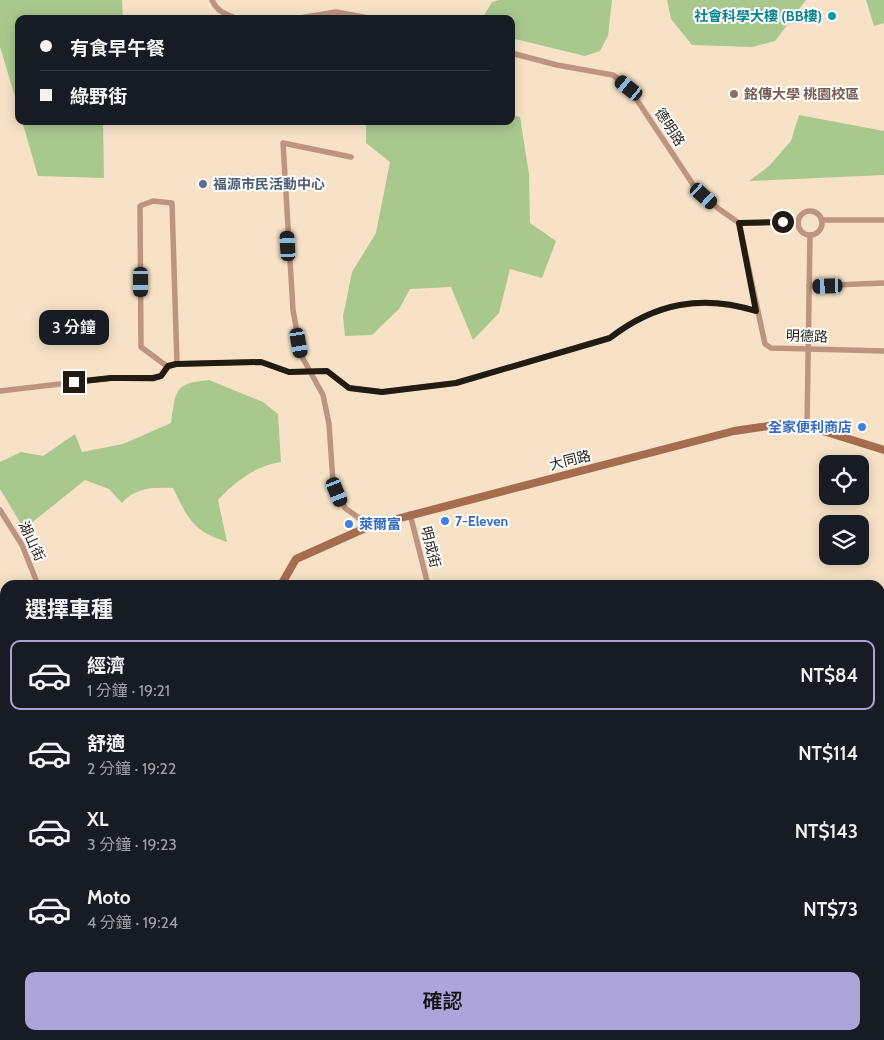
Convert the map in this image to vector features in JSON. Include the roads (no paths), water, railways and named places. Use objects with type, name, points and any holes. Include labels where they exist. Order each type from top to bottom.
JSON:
[{"type":"street","points":[[212,0],[215,8],[230,15]]},
{"type":"street","points":[[318,15],[336,12],[352,15]]},
{"type":"street","name":"德明路","points":[[515,54],[557,65],[613,75],[629,88],[696,189],[739,223]]},
{"type":"street","points":[[351,157],[283,143],[293,310],[301,355],[308,372],[323,395],[329,424],[333,482],[345,508],[370,526]]},
{"type":"street","points":[[168,366],[141,347],[140,206],[153,202],[172,203],[176,364]]},
{"type":"street","points":[[810,210],[818,213],[822,220],[820,230],[810,235],[802,232],[798,221],[802,213],[810,210]]},
{"type":"street","points":[[822,220],[884,220]]},
{"type":"street","points":[[739,223],[798,221]]},
{"type":"street","name":"明德路","points":[[739,223],[756,311],[765,344],[771,348],[884,351]]},
{"type":"street","points":[[807,426],[810,235]]},
{"type":"street","points":[[809,286],[884,283]]},
{"type":"street","points":[[0,391],[111,378],[153,378],[161,376],[168,366],[176,364],[261,362],[289,372],[327,371],[349,388],[366,392],[441,386],[610,338],[630,323],[649,314],[687,303],[716,303],[756,311]]},
{"type":"street","name":"大同路","points":[[284,580],[296,559],[321,545],[370,526],[410,514],[734,431],[790,423],[807,426],[884,450]]},
{"type":"street","name":"湖山街","points":[[0,510],[22,545],[36,580]]},
{"type":"street","name":"明成街","points":[[410,514],[427,580]]},
{"type":"place","name":"社會科學大樓 (BB樓)","points":[[832,16]]},
{"type":"place","name":"銘傳大學 桃園校區","points":[[734,94]]},
{"type":"place","name":"福源市民活動中心","points":[[203,184]]},
{"type":"place","name":"全家便利商店","points":[[862,427]]},
{"type":"place","name":"7-Eleven","points":[[445,521]]},
{"type":"place","name":"萊爾富","points":[[349,524]]}]
